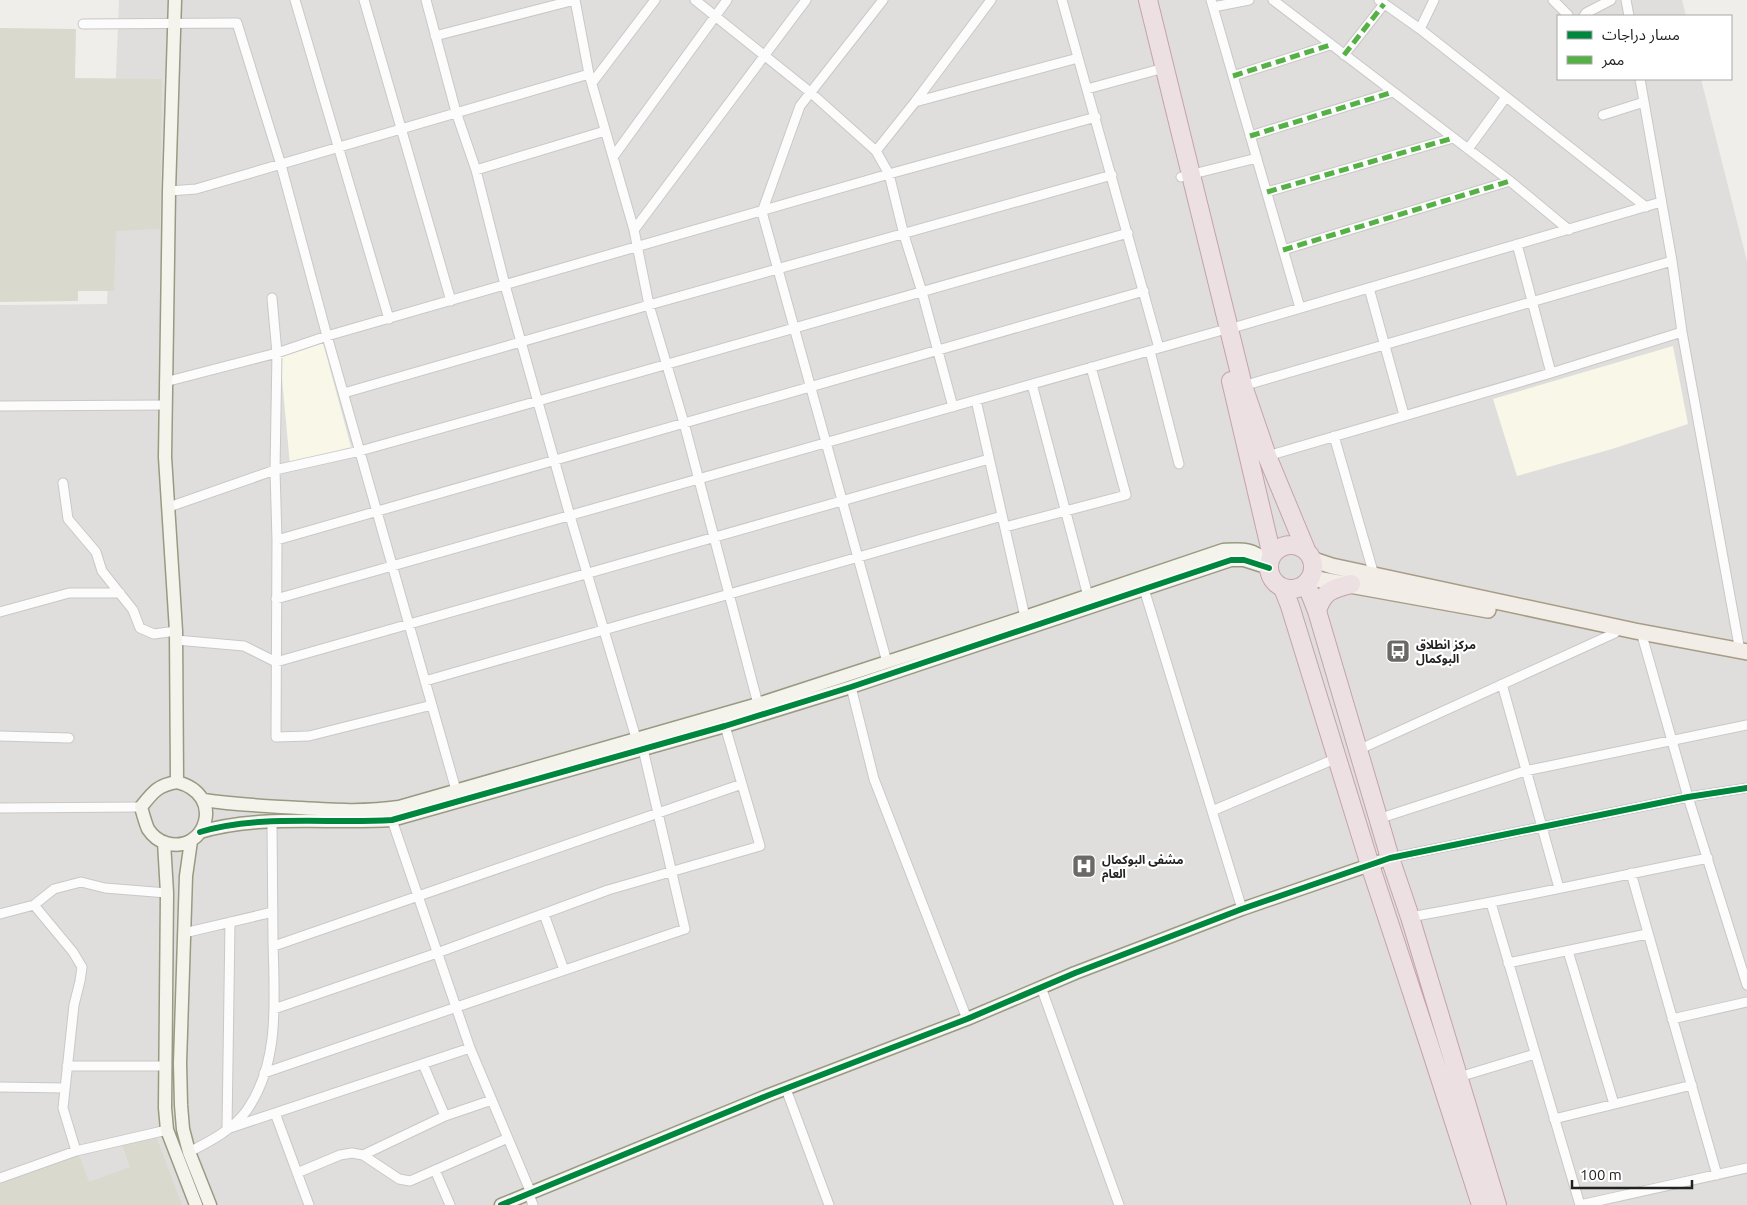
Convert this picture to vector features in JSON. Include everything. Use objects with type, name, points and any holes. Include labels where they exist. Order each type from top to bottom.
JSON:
[{"type":"highway","points":[[1136,0],[1159,69],[1224,330],[1273,580],[1283,588],[1290,606],[1370,865],[1480,1205]]},
{"type":"highway","points":[[1148,0],[1159,69]]},
{"type":"highway","points":[[1224,330],[1267,456],[1313,564],[1309,580],[1317,610],[1378,819],[1410,917],[1497,1205]]},
{"type":"highway","points":[[1270,562],[1278,549],[1287,545],[1297,546],[1308,555]]},
{"type":"highway","points":[[1283,588],[1295,589],[1309,580]]},
{"type":"highway","points":[[1317,610],[1320,599],[1327,592],[1351,584]]},
{"type":"main road","points":[[1308,555],[1332,566],[1382,581],[1615,633],[1738,650]]},
{"type":"main road","points":[[1309,580],[1351,584],[1382,581],[1638,636]]},
{"type":"street","points":[[175,0],[176,24],[169,191],[165,457],[176,636],[178,782]]},
{"type":"street","points":[[295,0],[389,319]]},
{"type":"street","points":[[364,0],[451,301]]},
{"type":"street","points":[[426,0],[456,112],[476,170],[505,285],[586,573],[636,738]]},
{"type":"street","points":[[435,36],[575,0],[589,74],[634,230],[649,305],[684,423],[758,704]]},
{"type":"street","points":[[592,83],[655,0]]},
{"type":"street","points":[[695,0],[810,92],[876,151],[889,174],[953,407]]},
{"type":"street","points":[[613,157],[728,0]]},
{"type":"street","points":[[634,230],[806,0]]},
{"type":"street","points":[[883,0],[800,106],[762,212],[887,662]]},
{"type":"street","points":[[876,151],[991,0]]},
{"type":"street","points":[[1062,0],[1144,291],[1180,464]]},
{"type":"street","points":[[1249,0],[1212,4],[1300,308]]},
{"type":"street","points":[[1273,0],[1510,181],[1569,230]]},
{"type":"street","points":[[1420,30],[1434,0]]},
{"type":"street","points":[[1553,0],[1568,15]]},
{"type":"street","points":[[1585,15],[1611,0]]},
{"type":"street","points":[[1626,0],[1629,15]]},
{"type":"street","points":[[1344,55],[1381,2],[1420,30],[1646,207]]},
{"type":"street","points":[[84,24],[237,23],[281,165],[326,336],[344,393],[456,790]]},
{"type":"street","points":[[1233,76],[1330,45]]},
{"type":"street","points":[[915,102],[1078,58]]},
{"type":"street","points":[[1087,89],[1159,69]]},
{"type":"street","points":[[169,191],[196,189],[589,74]]},
{"type":"street","points":[[1640,80],[1738,650]]},
{"type":"street","points":[[1250,136],[1393,92]]},
{"type":"street","points":[[1468,149],[1506,97]]},
{"type":"street","points":[[1603,114],[1644,102]]},
{"type":"street","points":[[165,382],[277,352],[326,336],[889,174],[1096,117]]},
{"type":"street","points":[[476,170],[605,131]]},
{"type":"street","points":[[1267,192],[1453,138]]},
{"type":"street","points":[[1186,176],[1256,158]]},
{"type":"street","points":[[344,393],[1112,175]]},
{"type":"street","points":[[1283,250],[1510,181]]},
{"type":"street","points":[[276,599],[1224,330],[1661,202]]},
{"type":"street","points":[[169,507],[275,470],[360,450],[538,402],[1128,232]]},
{"type":"street","points":[[1516,244],[1551,373]]},
{"type":"street","points":[[1243,386],[1672,261]]},
{"type":"street","points":[[1369,288],[1404,415]]},
{"type":"street","points":[[277,540],[1144,291]]},
{"type":"street","points":[[272,298],[277,352],[275,470],[277,540],[276,737],[309,736],[432,705]]},
{"type":"street","points":[[1249,459],[1267,456],[1551,373],[1682,332]]},
{"type":"street","points":[[1005,526],[1126,494],[1092,367]]},
{"type":"street","points":[[1032,384],[1088,596]]},
{"type":"street","points":[[976,400],[1026,618]]},
{"type":"street","points":[[0,406],[166,405]]},
{"type":"street","points":[[1334,436],[1382,581]]},
{"type":"street","points":[[63,483],[68,519],[96,552],[102,572],[133,610],[140,628],[154,634],[244,646],[276,662],[989,459]]},
{"type":"street","points":[[425,681],[1002,516]]},
{"type":"street","points":[[204,800],[232,804],[342,810],[377,810],[398,807],[758,704],[1026,618],[1223,550],[1241,549],[1256,552],[1270,562]]},
{"type":"street","points":[[141,807],[149,830],[155,837],[173,844],[182,844],[196,836],[222,826],[250,822],[392,820],[725,726],[851,687],[1231,560],[1270,562]]},
{"type":"street","points":[[1144,589],[1242,909]]},
{"type":"street","points":[[0,612],[69,593],[120,593]]},
{"type":"street","points":[[1358,750],[1615,633]]},
{"type":"street","points":[[1638,636],[1747,985]]},
{"type":"street","points":[[1502,684],[1559,888]]},
{"type":"street","points":[[851,687],[874,779],[967,1019]]},
{"type":"street","points":[[1378,819],[1525,771],[1747,725]]},
{"type":"street","points":[[274,1009],[437,954],[608,890],[760,846],[725,726]]},
{"type":"street","points":[[0,736],[69,738]]},
{"type":"street","points":[[264,1073],[685,929],[643,749]]},
{"type":"street","points":[[1212,811],[1337,758]]},
{"type":"street","points":[[141,807],[155,790],[166,784],[178,782],[188,785],[197,791],[204,800],[207,811],[205,822],[196,836],[186,876],[180,1105],[182,1130],[210,1205]]},
{"type":"street","points":[[274,946],[742,784]]},
{"type":"street","points":[[501,1205],[531,1197],[655,1141],[967,1019],[1041,987],[1242,909],[1390,858],[1688,797],[1747,788]]},
{"type":"street","points":[[0,808],[141,807]]},
{"type":"street","points":[[392,820],[470,1048],[531,1197]]},
{"type":"street","points":[[189,1152],[216,1139],[227,1129],[246,1111],[262,1084],[271,1048],[274,1009],[272,822]]},
{"type":"street","points":[[164,842],[167,893],[165,1108],[167,1130],[196,1205]]},
{"type":"street","points":[[1410,917],[1491,903],[1708,858]]},
{"type":"street","points":[[1631,873],[1716,1175]]},
{"type":"street","points":[[0,914],[34,905],[54,889],[81,882],[105,888],[167,893]]},
{"type":"street","points":[[1491,903],[1580,1205],[1622,1200],[1747,1168]]},
{"type":"street","points":[[34,905],[74,952],[82,967],[74,1005],[63,1108],[76,1151]]},
{"type":"street","points":[[184,933],[273,912]]},
{"type":"street","points":[[544,914],[564,970]]},
{"type":"street","points":[[227,1129],[230,922]]},
{"type":"street","points":[[1508,962],[1647,934]]},
{"type":"street","points":[[1568,951],[1614,1104]]},
{"type":"street","points":[[1041,987],[1119,1205]]},
{"type":"street","points":[[1672,1019],[1747,1002]]},
{"type":"street","points":[[227,1129],[470,1048]]},
{"type":"street","points":[[1459,1076],[1535,1054]]},
{"type":"street","points":[[423,1064],[444,1116]]},
{"type":"street","points":[[67,1066],[166,1066]]},
{"type":"street","points":[[1554,1118],[1692,1085]]},
{"type":"street","points":[[0,1088],[65,1088]]},
{"type":"street","points":[[786,1089],[829,1205]]},
{"type":"street","points":[[363,1155],[444,1116],[492,1100]]},
{"type":"street","points":[[275,1113],[309,1205]]},
{"type":"street","points":[[0,1178],[76,1151],[167,1130]]},
{"type":"street","points":[[297,1173],[340,1155],[352,1154],[363,1155],[399,1179],[410,1181],[508,1138]]},
{"type":"street","points":[[435,1170],[450,1205]]},
{"type":"shaded area","points":[[119,0],[1682,0],[1686,15],[1557,15],[1557,80],[1701,80],[1747,261],[1747,1205],[0,1205],[0,305],[107,304]]},
{"type":"shaded area","points":[[0,28],[76,29],[75,78],[162,79],[160,229],[116,231],[114,291],[78,291],[78,301],[0,302]]},
{"type":"shaded area","points":[[323,343],[351,447],[290,465],[280,357]]},
{"type":"shaded area","points":[[1673,346],[1688,424],[1612,449],[1517,476],[1493,399]]},
{"type":"shaded area","points":[[154,1131],[182,1205],[0,1205],[0,1184],[79,1155],[89,1182],[130,1167],[121,1142]]},
{"type":"marked path","points":[[1344,55],[1384,4]]},
{"type":"marked path","points":[[1233,76],[1330,45]]},
{"type":"marked path","points":[[1250,136],[1393,92]]},
{"type":"marked path","points":[[1267,192],[1453,138]]},
{"type":"marked path","points":[[1283,250],[1510,181]]},
{"type":"cycle path","points":[[200,832],[223,826],[271,821],[392,820],[725,726],[851,687],[1231,560],[1244,560],[1269,568]]},
{"type":"cycle path","points":[[501,1205],[769,1095],[967,1019],[1075,973],[1242,909],[1390,858],[1688,797],[1747,788]]},
{"type":"place","name":"مركز انطلاق البوكمال","points":[[1398,651]]},
{"type":"place","name":"مشفى البوكمال العام","points":[[1084,866]]}]
